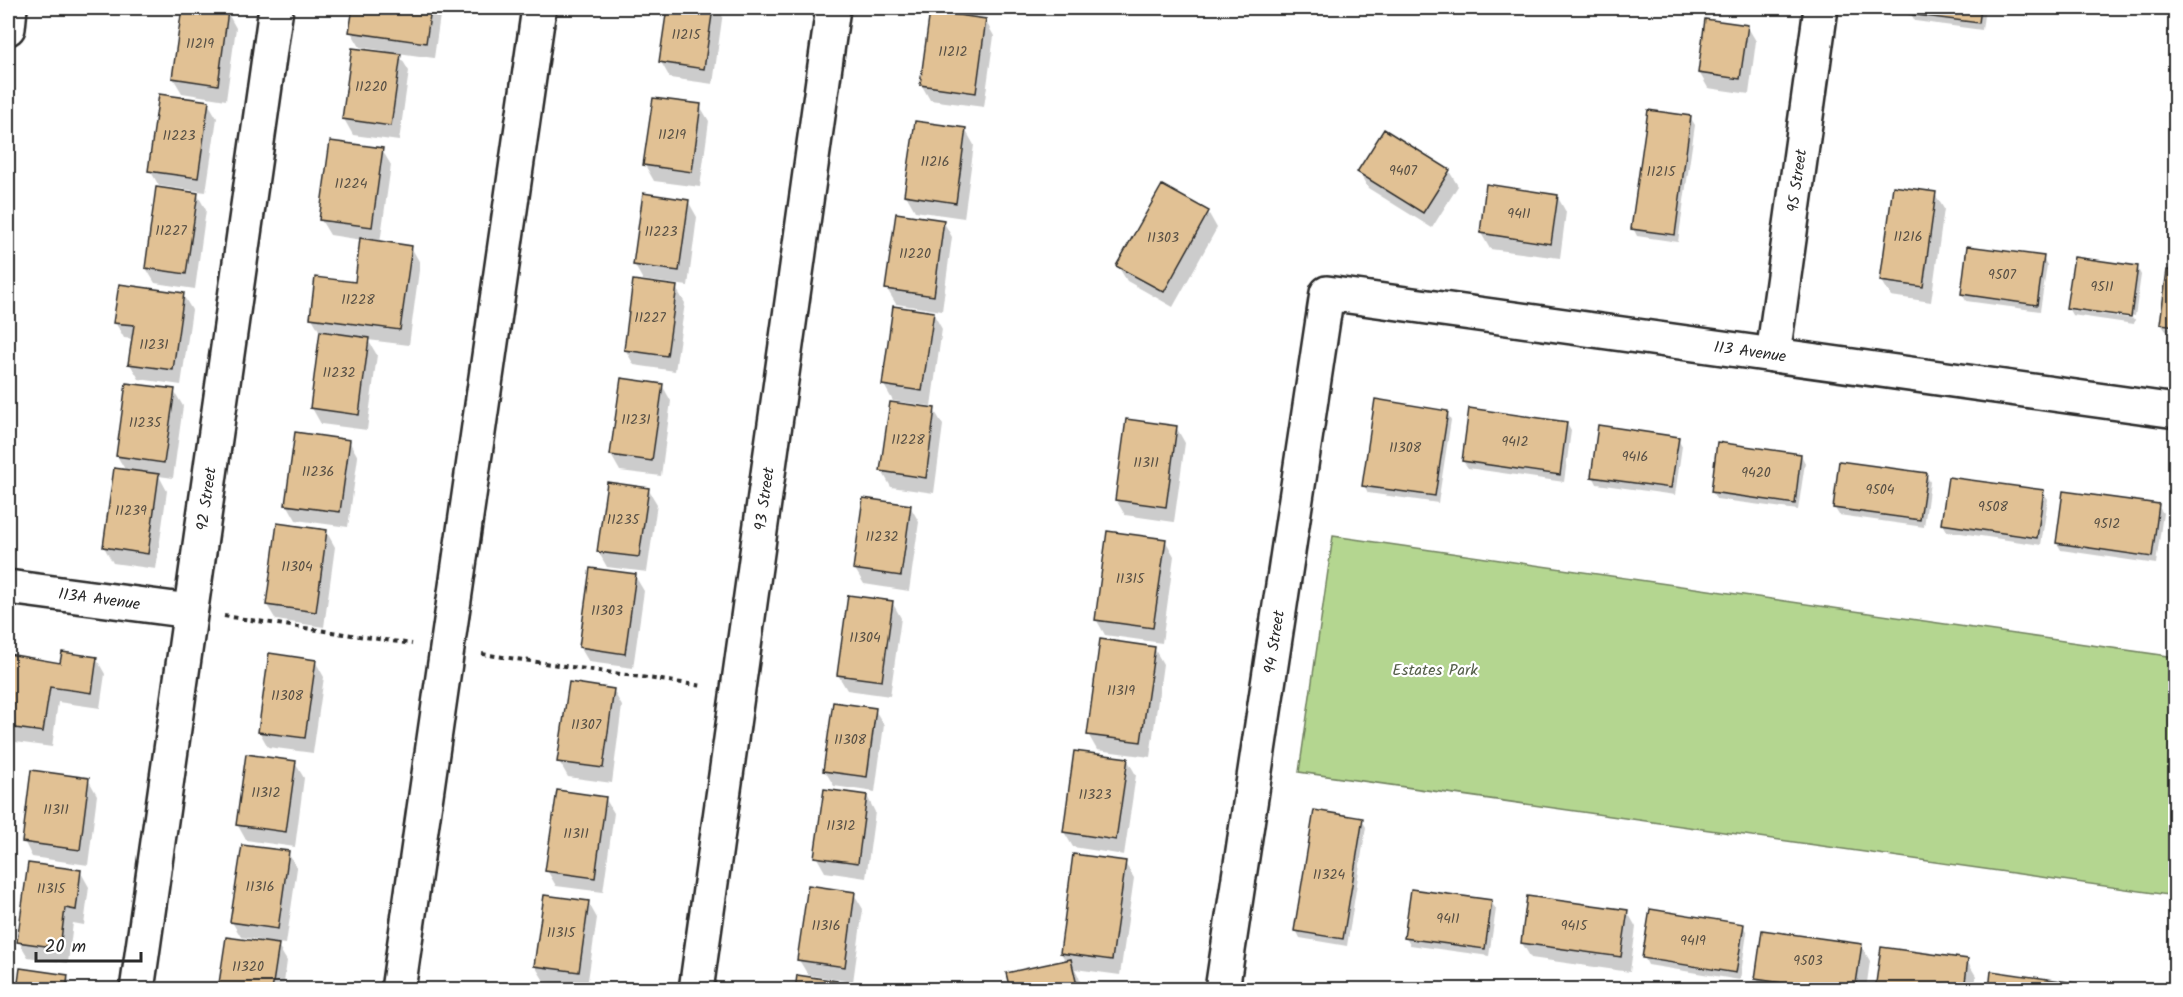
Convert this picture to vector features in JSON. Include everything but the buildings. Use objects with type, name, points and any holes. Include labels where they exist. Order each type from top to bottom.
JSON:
[{"type":"street","points":[[8,28],[10,8]]},
{"type":"street","name":"92 Street","points":[[137,990],[276,8]]},
{"type":"street","points":[[398,990],[539,8]]},
{"type":"street","name":"93 Street","points":[[696,990],[832,8]]},
{"type":"street","name":"95 Street","points":[[1773,355],[1821,8]]},
{"type":"street","name":"113 Avenue","points":[[1327,293],[2175,411]]},
{"type":"street","name":"94 Street","points":[[1222,990],[1327,293]]},
{"type":"street","name":"113A Avenue","points":[[8,587],[190,612]]},
{"type":"green space","name":"Estates Park","points":[[1333,536],[2175,657],[2175,896],[1299,772]]}]
